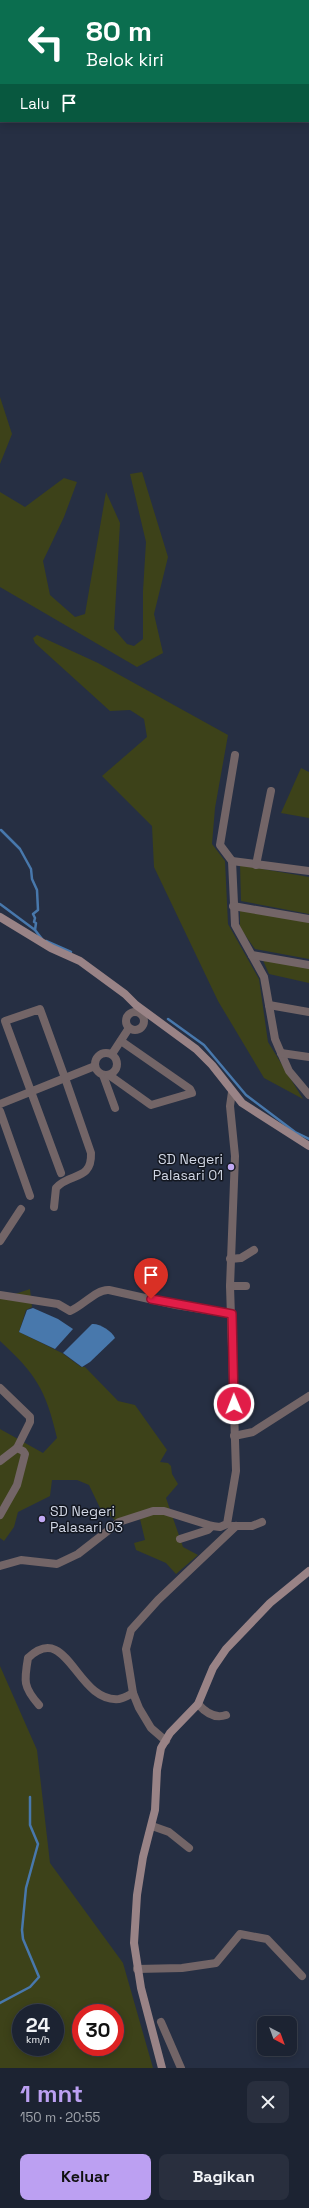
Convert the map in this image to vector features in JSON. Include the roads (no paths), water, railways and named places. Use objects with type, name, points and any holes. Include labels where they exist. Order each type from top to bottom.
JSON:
[{"type":"main road","points":[[0,917],[51,948],[80,961],[142,1012],[196,1049],[212,1065],[232,1092],[252,1111],[309,1146]]},
{"type":"main road","points":[[162,2068],[138,1969],[134,1943],[137,1895],[143,1857],[152,1826],[157,1793],[157,1770],[161,1748],[198,1704],[213,1668],[226,1649],[270,1603],[309,1571]]},
{"type":"street","points":[[235,755],[220,845],[232,861],[232,906],[235,925],[240,938],[252,955],[264,977],[275,1040],[289,1071],[309,1095]]},
{"type":"street","points":[[256,865],[271,791]]},
{"type":"street","points":[[232,861],[309,871]]},
{"type":"street","points":[[232,906],[309,920]]},
{"type":"street","points":[[252,955],[309,965]]},
{"type":"street","points":[[269,1005],[309,1012]]},
{"type":"street","points":[[54,1207],[56,1188],[64,1181],[83,1174],[89,1168],[92,1159],[40,1009],[5,1021],[61,1173]]},
{"type":"street","points":[[133,1012],[142,1012],[144,1019],[141,1028],[135,1030],[129,1028],[126,1023],[128,1015],[133,1012]]},
{"type":"street","points":[[112,1054],[129,1028]]},
{"type":"street","points":[[112,1054],[100,1054],[95,1059],[94,1066],[98,1073],[106,1075],[151,1105],[192,1093],[190,1089],[121,1041]]},
{"type":"street","points":[[281,1053],[309,1057]]},
{"type":"street","points":[[106,1075],[117,1066],[116,1059],[112,1054]]},
{"type":"street","points":[[0,1104],[94,1066]]},
{"type":"street","points":[[106,1075],[115,1108]]},
{"type":"street","points":[[227,1524],[236,1471],[230,1286],[234,1156],[230,1106],[232,1092]]},
{"type":"street","points":[[0,1111],[30,1196]]},
{"type":"street","points":[[0,1241],[21,1209]]},
{"type":"street","points":[[230,1259],[240,1258],[254,1250]]},
{"type":"street","points":[[230,1286],[246,1286]]},
{"type":"street","points":[[0,1295],[58,1304],[70,1311],[80,1307],[102,1290],[109,1290],[176,1305],[232,1314]]},
{"type":"street","points":[[0,1388],[30,1417],[30,1422],[17,1448],[0,1461]]},
{"type":"street","points":[[234,1436],[253,1432],[309,1396]]},
{"type":"street","points":[[0,1515],[17,1485],[25,1459],[23,1451],[17,1448]]},
{"type":"street","points":[[0,1566],[21,1560],[57,1564],[78,1554],[119,1522],[153,1511],[164,1511],[212,1526],[220,1527],[227,1524],[236,1526],[252,1526],[262,1522]]},
{"type":"street","points":[[180,1539],[208,1530],[212,1526]]},
{"type":"street","points":[[166,1741],[151,1728],[139,1708],[134,1693],[126,1649],[131,1630],[158,1600],[209,1554],[236,1526]]},
{"type":"street","points":[[39,1705],[27,1692],[24,1678],[28,1658],[41,1648],[54,1647],[60,1651],[83,1681],[104,1695],[119,1699],[134,1693]]},
{"type":"street","points":[[198,1704],[214,1716],[220,1717],[226,1715]]},
{"type":"street","points":[[152,1826],[169,1832],[189,1848]]},
{"type":"street","points":[[138,1969],[182,1968],[216,1963],[240,1934],[267,1940],[302,1976]]},
{"type":"street","points":[[161,2022],[181,2068]]},
{"type":"water","points":[[33,1308],[58,1319],[73,1329],[55,1349],[19,1332],[27,1310]]},
{"type":"water","points":[[92,1324],[105,1328],[115,1338],[90,1362],[82,1367],[63,1353]]},
{"type":"waterway","points":[[1,830],[20,849],[31,869],[32,879],[37,890],[38,910],[33,914],[35,918],[34,922],[36,923],[35,930]]},
{"type":"waterway","points":[[0,904],[35,930],[42,939]]},
{"type":"waterway","points":[[46,941],[71,952]]},
{"type":"waterway","points":[[168,1019],[204,1045],[246,1095],[295,1132],[309,1139]]},
{"type":"waterway","points":[[0,2003],[30,1987],[39,1977],[23,1939],[22,1930],[26,1888],[38,1844],[30,1825],[30,1797]]},
{"type":"place","name":"SD Negeri Palasari 01","points":[[231,1167]]},
{"type":"place","name":"SD Negeri Palasari 03","points":[[42,1519]]}]
